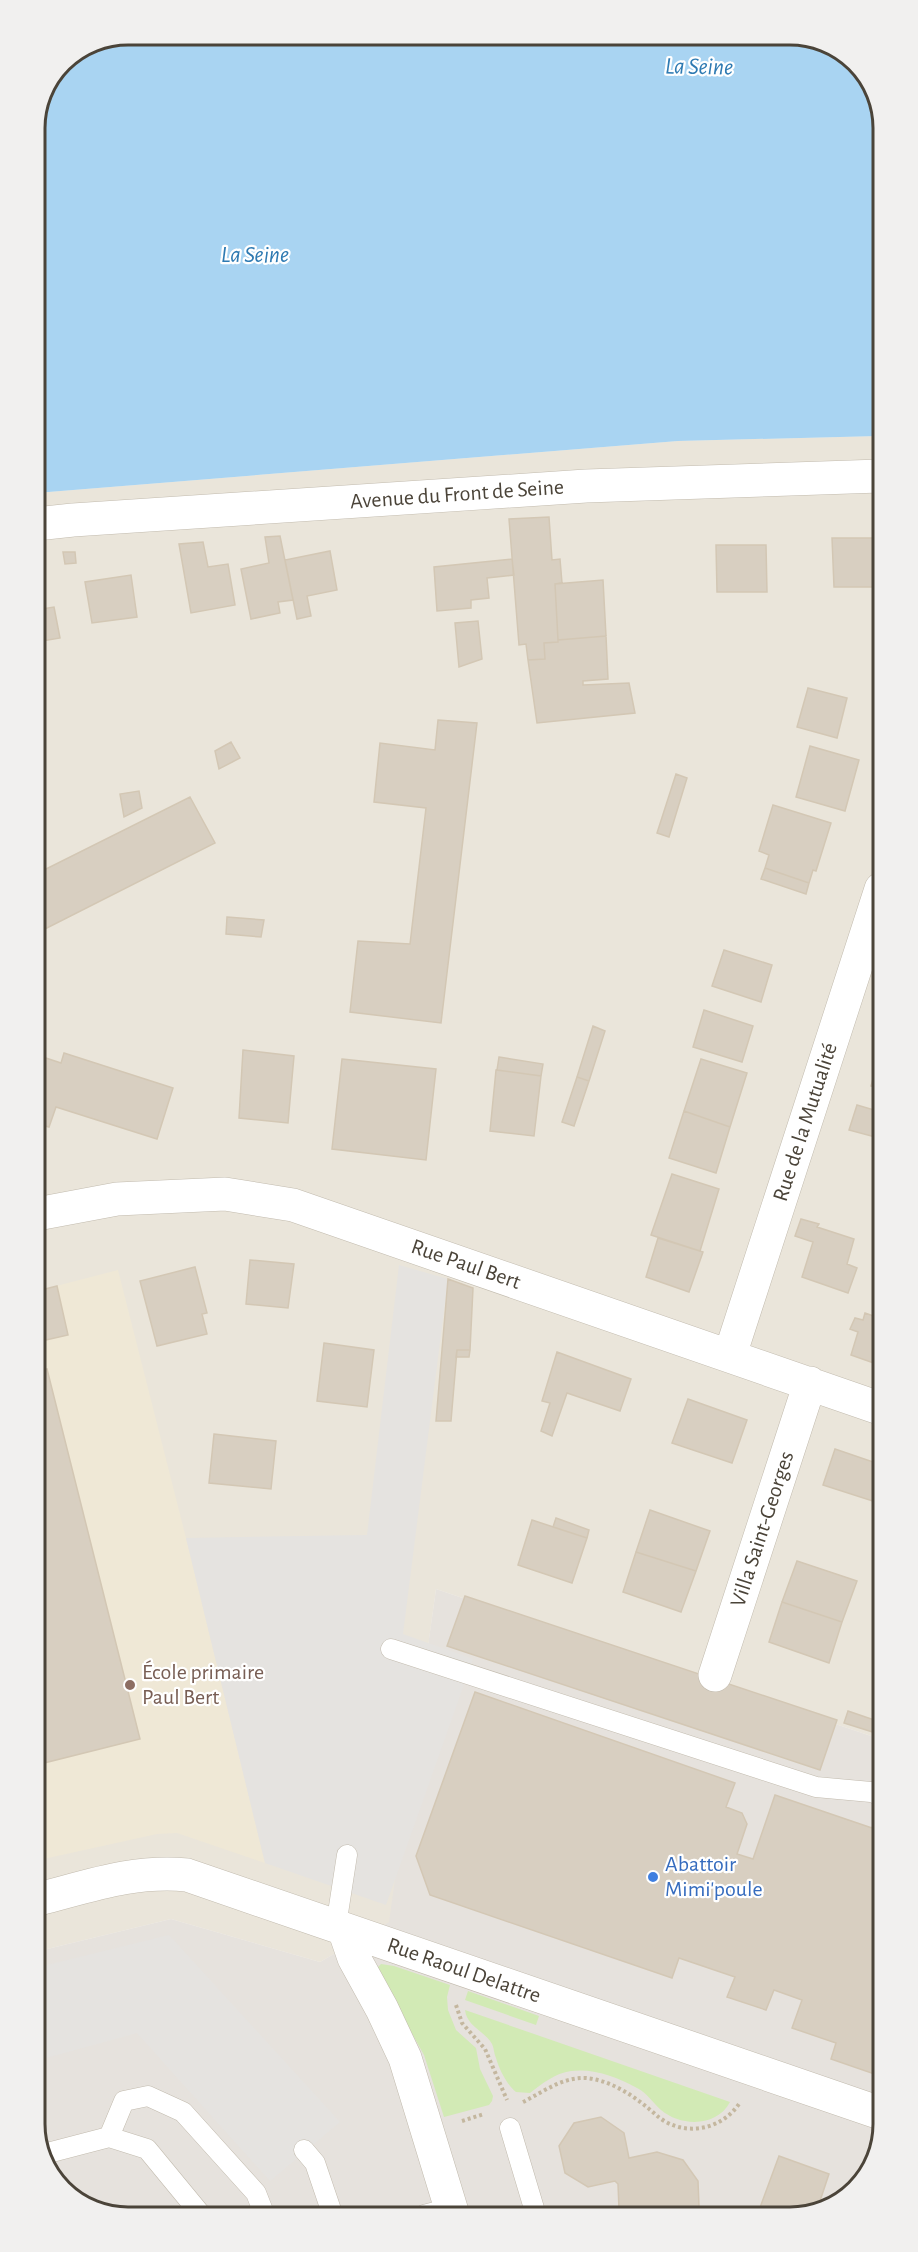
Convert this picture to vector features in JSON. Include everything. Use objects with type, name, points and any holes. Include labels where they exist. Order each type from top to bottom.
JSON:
[{"type":"street","name":"Avenue du Front de Seine","points":[[45,523],[586,486],[873,476]]},
{"type":"street","name":"Rue de la Mutualité","points":[[730,1355],[873,911]]},
{"type":"street","name":"Rue Paul Bert","points":[[45,1212],[117,1199],[225,1194],[293,1205],[873,1406]]},
{"type":"street","name":"Villa Saint-Georges","points":[[715,1675],[810,1383]]},
{"type":"street","name":"Rue Raoul Delattre","points":[[45,1897],[133,1875],[161,1873],[187,1875],[873,2110]]},
{"type":"street","points":[[340,1928],[405,2058],[442,2207]]},
{"type":"lane","points":[[391,1649],[816,1787],[873,1793]]},
{"type":"lane","points":[[340,1928],[347,1855]]},
{"type":"lane","points":[[110,2137],[124,2101],[148,2096],[183,2112],[256,2193],[261,2207]]},
{"type":"lane","points":[[510,2128],[534,2207]]},
{"type":"lane","points":[[50,2153],[110,2137],[147,2149],[195,2207]]},
{"type":"lane","points":[[304,2150],[315,2163],[330,2207]]},
{"type":"path","points":[[456,2001],[455,2006],[462,2023],[485,2049],[510,2106]]},
{"type":"path","points":[[517,2104],[564,2081],[586,2078],[619,2088],[664,2121],[675,2126],[700,2128],[722,2121],[732,2114],[740,2102]]},
{"type":"path","points":[[460,2122],[490,2112]]},
{"type":"shaded area","points":[[873,436],[873,1737],[436,1589],[390,1922],[320,1962],[171,1919],[45,1950],[45,492],[678,441]]},
{"type":"shaded area","points":[[399,1265],[448,1279],[403,1634],[473,1659],[386,1905],[265,1863],[186,1538],[367,1535]]},
{"type":"shaded area","name":"École primaire Paul Bert","points":[[118,1270],[265,1863],[177,1833],[157,1834],[45,1859],[45,1289]]},
{"type":"shaded area","points":[[436,1589],[873,1737],[873,2124],[869,2151],[856,2175],[841,2190],[817,2203],[790,2207],[122,2207],[101,2203],[91,2198],[77,2190],[62,2175],[49,2151],[45,2124],[45,1950],[171,1919],[320,1962],[389,1922]]},
{"type":"shaded area","points":[[169,1935],[340,2122],[270,2181],[137,2033],[45,2058],[45,1966]]},
{"type":"green space","points":[[381,1964],[394,1966],[450,1985],[447,1997],[448,2010],[456,2030],[476,2048],[480,2069],[493,2096],[489,2105],[444,2117],[424,2055],[376,1969]]},
{"type":"green space","points":[[468,1991],[539,2016],[536,2025],[465,2000]]},
{"type":"green space","points":[[465,2010],[730,2102],[717,2116],[708,2120],[688,2122],[669,2116],[641,2090],[629,2084],[605,2074],[580,2070],[549,2079],[530,2093],[516,2092],[501,2072],[492,2044],[469,2021]]},
{"type":"water","name":"La Seine","points":[[128,45],[796,45],[817,49],[832,56],[841,62],[859,82],[869,101],[872,117],[873,436],[678,441],[45,492],[45,122],[48,106],[62,77],[86,56],[101,49]]},
{"type":"building","points":[[549,517],[552,560],[560,559],[562,583],[555,584],[558,642],[544,643],[545,659],[528,660],[526,644],[519,645],[509,519]]},
{"type":"building","points":[[280,536],[293,600],[278,602],[280,613],[251,619],[241,569],[269,563],[265,537]]},
{"type":"building","points":[[832,538],[873,538],[873,587],[834,587]]},
{"type":"building","points":[[203,542],[208,567],[228,564],[235,605],[191,613],[179,544]]},
{"type":"building","points":[[716,545],[766,545],[767,592],[717,592]]},
{"type":"building","points":[[330,551],[337,590],[307,596],[311,616],[297,619],[285,560]]},
{"type":"building","points":[[63,552],[75,552],[76,563],[65,564]]},
{"type":"building","points":[[512,559],[514,575],[487,578],[489,598],[471,600],[471,608],[437,611],[434,567]]},
{"type":"building","points":[[131,575],[137,617],[92,623],[85,582]]},
{"type":"building","points":[[603,580],[606,636],[558,640],[555,584]]},
{"type":"building","points":[[54,607],[60,638],[45,640],[45,608]]},
{"type":"building","points":[[478,621],[482,659],[459,667],[455,623]]},
{"type":"building","points":[[606,636],[608,679],[583,681],[583,685],[629,683],[635,713],[537,723],[528,660],[545,659],[544,643]]},
{"type":"building","points":[[808,688],[847,698],[837,738],[797,727]]},
{"type":"building","points":[[438,720],[477,723],[441,1023],[350,1012],[358,941],[410,944],[426,808],[374,802],[380,743],[435,750]]},
{"type":"building","points":[[231,742],[240,758],[219,769],[215,751]]},
{"type":"building","points":[[810,746],[859,760],[845,811],[796,797]]},
{"type":"building","points":[[676,774],[687,778],[669,837],[657,833]]},
{"type":"building","points":[[139,791],[142,808],[124,817],[120,794]]},
{"type":"building","points":[[190,797],[215,843],[45,929],[45,870]]},
{"type":"building","points":[[773,805],[831,823],[816,871],[813,870],[809,883],[765,868],[769,855],[759,851]]},
{"type":"building","points":[[765,868],[809,883],[806,894],[761,879]]},
{"type":"building","points":[[227,917],[264,920],[261,937],[226,934]]},
{"type":"building","points":[[724,950],[772,965],[761,1002],[712,986]]},
{"type":"building","points":[[704,1010],[753,1026],[742,1062],[693,1047]]},
{"type":"building","points":[[593,1026],[605,1031],[589,1081],[577,1077]]},
{"type":"building","points":[[243,1050],[294,1056],[288,1123],[239,1118]]},
{"type":"building","points":[[64,1053],[173,1088],[157,1139],[56,1107],[49,1127],[45,1126],[45,1058],[61,1063]]},
{"type":"building","points":[[499,1057],[543,1064],[541,1076],[497,1070]]},
{"type":"building","points":[[342,1059],[436,1069],[426,1160],[332,1149]]},
{"type":"building","points":[[701,1059],[747,1073],[730,1127],[684,1111]]},
{"type":"building","points":[[496,1070],[541,1076],[534,1136],[490,1131]]},
{"type":"building","points":[[577,1077],[589,1081],[574,1126],[562,1122]]},
{"type":"building","points":[[857,1105],[873,1110],[873,1136],[849,1130]]},
{"type":"building","points":[[684,1111],[730,1127],[716,1173],[669,1158]]},
{"type":"building","points":[[672,1174],[719,1189],[700,1251],[651,1235]]},
{"type":"building","points":[[801,1219],[819,1224],[817,1227],[854,1239],[847,1264],[857,1268],[848,1293],[802,1277],[813,1242],[795,1236]]},
{"type":"building","points":[[658,1238],[703,1252],[689,1292],[646,1277]]},
{"type":"building","points":[[250,1260],[294,1264],[288,1308],[246,1304]]},
{"type":"building","points":[[195,1267],[207,1313],[202,1314],[207,1334],[157,1346],[140,1281]]},
{"type":"building","points":[[448,1279],[473,1288],[470,1350],[457,1350],[451,1421],[436,1421]]},
{"type":"building","points":[[57,1286],[68,1335],[45,1340],[45,1289]]},
{"type":"building","points":[[865,1313],[873,1316],[873,1363],[851,1355],[858,1332],[850,1329],[855,1318],[863,1320]]},
{"type":"building","points":[[324,1343],[374,1350],[367,1407],[317,1401]]},
{"type":"building","points":[[457,1350],[470,1350],[469,1357],[456,1357]]},
{"type":"building","points":[[557,1352],[631,1379],[620,1411],[567,1393],[552,1436],[541,1431],[550,1403],[542,1401]]},
{"type":"building","points":[[45,1369],[47,1369],[140,1739],[45,1763]]},
{"type":"building","points":[[688,1399],[747,1420],[732,1463],[672,1443]]},
{"type":"building","points":[[214,1434],[276,1441],[271,1489],[209,1483]]},
{"type":"building","points":[[835,1449],[873,1462],[873,1501],[823,1485]]},
{"type":"building","points":[[650,1510],[710,1531],[696,1571],[636,1552]]},
{"type":"building","points":[[556,1518],[589,1530],[587,1538],[553,1527]]},
{"type":"building","points":[[532,1520],[587,1538],[572,1583],[518,1565]]},
{"type":"building","points":[[636,1552],[696,1571],[681,1612],[623,1592]]},
{"type":"building","points":[[797,1561],[857,1581],[842,1622],[782,1602]]},
{"type":"building","points":[[465,1596],[837,1720],[820,1770],[447,1646]]},
{"type":"building","points":[[782,1602],[842,1622],[829,1663],[769,1642]]},
{"type":"building","name":"Abattoir Mimi'poule","points":[[475,1692],[735,1783],[726,1807],[742,1813],[747,1824],[737,1854],[753,1859],[775,1795],[872,1828],[873,1825],[873,2074],[831,2059],[836,2043],[792,2028],[802,2000],[774,1990],[766,2010],[727,1997],[735,1977],[679,1958],[672,1978],[430,1895],[416,1856]]},
{"type":"building","points":[[848,1711],[873,1720],[873,1732],[844,1723]]},
{"type":"building","points":[[601,2117],[624,2133],[629,2158],[657,2152],[683,2160],[698,2181],[699,2206],[619,2207],[618,2184],[615,2181],[588,2187],[565,2173],[559,2146],[574,2123]]},
{"type":"building","points":[[779,2156],[829,2174],[820,2202],[817,2203],[790,2207],[760,2207]]},
{"type":"place","name":"École primaire Paul Bert","points":[[130,1685]]},
{"type":"place","name":"Abattoir Mimi'poule","points":[[653,1877]]}]
